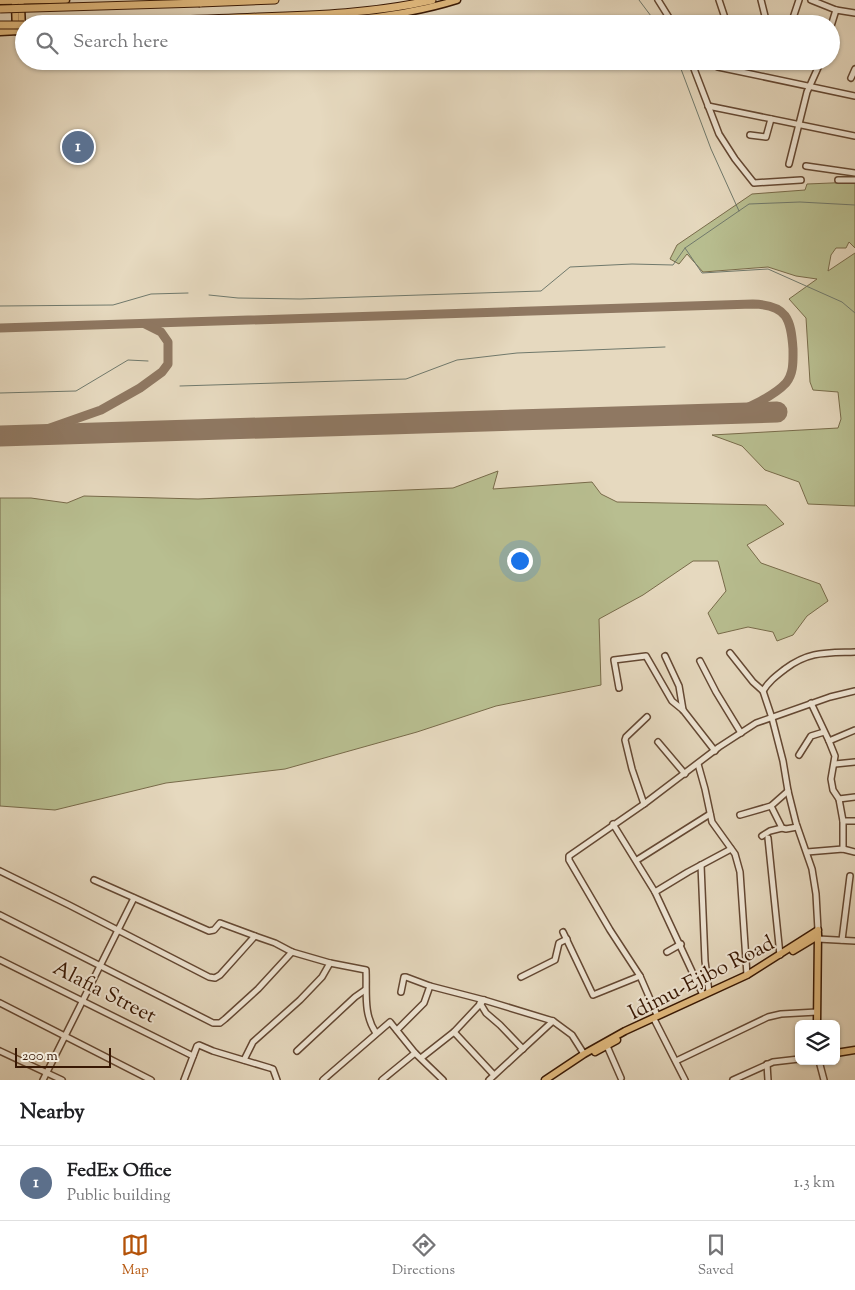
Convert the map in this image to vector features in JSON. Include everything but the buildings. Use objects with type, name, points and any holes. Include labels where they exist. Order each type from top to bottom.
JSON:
[{"type":"highway","points":[[0,9],[275,0]]},
{"type":"highway","points":[[323,15],[398,7],[432,0]]},
{"type":"highway","points":[[0,25],[15,27]]},
{"type":"main road","points":[[20,0],[24,10],[23,15]]},
{"type":"main road","points":[[20,0],[21,15]]},
{"type":"main road","points":[[0,2],[66,0]]},
{"type":"main road","points":[[393,15],[439,6],[457,0]]},
{"type":"main road","points":[[0,32],[15,29]]},
{"type":"main road","points":[[817,1020],[818,935]]},
{"type":"main road","name":"Idimu-Ejibo Road","points":[[544,1080],[584,1054],[755,972],[780,955],[818,935]]},
{"type":"main road","name":"Idimu-Ejibo Road","points":[[551,1080],[586,1057],[656,1018],[755,972],[818,935]]},
{"type":"main road","points":[[840,1052],[855,1050]]},
{"type":"street","points":[[658,0],[667,15]]},
{"type":"street","points":[[719,0],[723,15]]},
{"type":"street","points":[[761,0],[765,15]]},
{"type":"street","points":[[794,15],[798,0]]},
{"type":"street","points":[[811,0],[836,10],[855,13]]},
{"type":"street","points":[[834,15],[836,10]]},
{"type":"street","points":[[694,70],[719,134],[734,159],[754,183],[801,180]]},
{"type":"street","points":[[732,70],[855,96]]},
{"type":"street","points":[[790,162],[806,92],[817,70]]},
{"type":"street","points":[[851,78],[855,70]]},
{"type":"street","points":[[708,106],[855,136]]},
{"type":"street","points":[[750,135],[766,137],[775,120]]},
{"type":"street","points":[[806,166],[855,173]]},
{"type":"street","points":[[838,180],[855,180]]},
{"type":"street","points":[[763,691],[769,681],[795,661],[806,656],[855,652]]},
{"type":"street","points":[[730,653],[753,682],[763,691],[772,718],[783,761],[788,791],[797,826],[807,852],[816,894],[818,935],[855,941]]},
{"type":"street","points":[[619,688],[614,660],[646,656],[672,700],[683,710],[715,751]]},
{"type":"street","points":[[665,656],[679,686],[683,710]]},
{"type":"street","points":[[700,661],[741,733]]},
{"type":"street","points":[[685,1080],[656,1018],[640,976],[610,930],[569,860],[569,856],[756,723],[811,703],[855,691]]},
{"type":"street","points":[[811,703],[835,756],[835,764],[831,770],[831,779],[833,790],[839,799],[843,821],[843,849]]},
{"type":"street","points":[[644,804],[632,769],[625,740],[647,717]]},
{"type":"street","points":[[829,741],[855,730]]},
{"type":"street","points":[[799,755],[811,736],[824,732]]},
{"type":"street","points":[[658,742],[685,774]]},
{"type":"street","points":[[835,764],[855,762]]},
{"type":"street","points":[[698,764],[712,822],[738,860],[747,975]]},
{"type":"street","points":[[740,815],[771,806],[788,791]]},
{"type":"street","points":[[839,799],[855,797]]},
{"type":"street","points":[[771,806],[782,828]]},
{"type":"street","points":[[637,860],[710,814]]},
{"type":"street","points":[[843,821],[855,820]]},
{"type":"street","points":[[613,824],[637,860],[655,892],[706,994]]},
{"type":"street","points":[[762,836],[770,831],[797,826]]},
{"type":"street","points":[[768,838],[780,955]]},
{"type":"street","points":[[807,852],[843,849],[855,852]]},
{"type":"street","points":[[655,892],[701,864],[731,850]]},
{"type":"street","points":[[701,864],[706,994]]},
{"type":"street","points":[[0,871],[209,977],[215,978],[220,975],[255,936]]},
{"type":"street","points":[[842,940],[850,876]]},
{"type":"street","points":[[94,880],[160,908],[209,932],[214,930],[220,923],[275,943],[292,952],[330,963],[366,970],[365,990],[369,1022],[376,1033]]},
{"type":"street","points":[[43,1080],[134,898]]},
{"type":"street","points":[[0,915],[213,1022],[220,1023],[258,989],[292,952]]},
{"type":"street","points":[[563,932],[593,995],[640,976]]},
{"type":"street","points":[[521,977],[555,960],[559,943],[567,939]]},
{"type":"street","points":[[667,952],[681,944]]},
{"type":"street","name":"Alafia Street","points":[[0,960],[193,1056]]},
{"type":"street","points":[[244,1060],[253,1042],[300,1000],[322,977],[330,963]]},
{"type":"street","points":[[400,992],[404,977],[553,1021],[572,1035],[584,1054]]},
{"type":"street","points":[[397,1030],[424,1003],[430,986]]},
{"type":"street","points":[[297,1051],[365,990]]},
{"type":"street","points":[[422,1058],[454,1032],[482,1001]]},
{"type":"street","points":[[482,1001],[486,1013],[523,1049]]},
{"type":"street","points":[[0,1004],[151,1080]]},
{"type":"street","points":[[676,1061],[768,1017],[781,1014],[817,1012]]},
{"type":"street","points":[[489,1080],[553,1021]]},
{"type":"street","points":[[323,1080],[390,1022],[415,1053],[442,1080]]},
{"type":"street","points":[[454,1032],[494,1075]]},
{"type":"street","points":[[184,1080],[199,1045],[273,1069],[277,1080]]},
{"type":"street","points":[[607,1046],[621,1079]]},
{"type":"street","points":[[0,1051],[62,1080]]},
{"type":"street","points":[[382,1080],[415,1053]]},
{"type":"street","points":[[733,1080],[767,1064],[780,1060],[795,1059]]},
{"type":"street","points":[[767,1064],[768,1080]]},
{"type":"street","points":[[820,1065],[824,1080]]},
{"type":"green space","points":[[855,182],[855,248],[849,242],[846,248],[836,248],[831,255],[828,271],[855,253],[855,506],[808,504],[799,482],[765,470],[742,446],[712,435],[838,428],[841,419],[838,392],[813,390],[810,382],[806,318],[789,299],[817,279],[796,276],[768,267],[703,272],[687,254],[679,264],[670,259],[677,245],[752,194],[805,190],[807,184]]},
{"type":"green space","points":[[498,471],[493,489],[592,482],[601,494],[617,502],[766,505],[784,524],[747,545],[761,563],[820,584],[828,601],[807,616],[793,635],[777,641],[773,632],[748,627],[718,634],[708,613],[726,591],[718,561],[693,561],[643,595],[599,619],[601,685],[496,706],[417,732],[285,769],[166,783],[55,810],[0,806],[0,498],[31,498],[67,503],[84,496],[198,499],[453,488]]},
{"type":"waterway","points":[[639,0],[650,15]]},
{"type":"waterway","points":[[681,70],[711,149],[739,211]]},
{"type":"waterway","points":[[209,295],[238,298],[300,299],[541,291],[570,267],[632,264],[673,265],[685,248],[749,204],[800,202],[855,205]]},
{"type":"waterway","points":[[685,248],[702,273],[768,269],[842,302],[855,313]]},
{"type":"waterway","points":[[0,306],[113,305],[151,294],[188,293]]},
{"type":"waterway","points":[[180,386],[406,379],[457,360],[517,353],[665,347]]},
{"type":"waterway","points":[[0,393],[76,391],[128,360],[148,361]]},
{"type":"taxiway","points":[[0,328],[753,304],[773,307],[785,316],[791,329],[793,358],[790,375],[786,383],[768,397],[732,414]]},
{"type":"taxiway","points":[[30,435],[101,410],[140,388],[162,372],[168,364],[168,342],[161,332],[145,324]]},
{"type":"runway","points":[[0,436],[777,412]]},
{"type":"place","name":"FedEx Office","points":[[78,147]]}]
